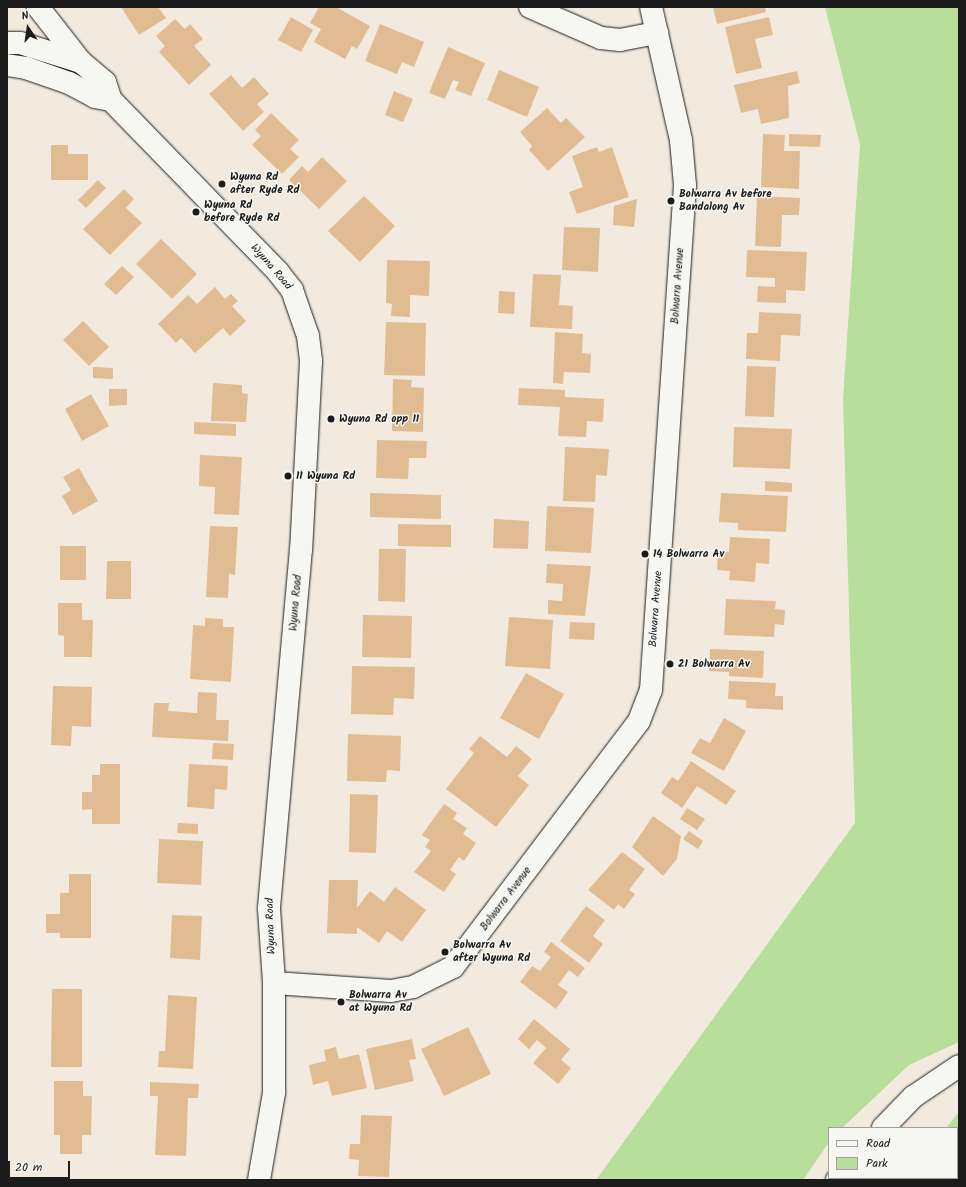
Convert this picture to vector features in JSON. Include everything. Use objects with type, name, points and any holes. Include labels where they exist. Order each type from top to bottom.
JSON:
[{"type":"street","name":"Wyuna Road","points":[[38,7],[80,62],[105,82],[111,100],[278,272],[292,290],[308,336],[311,361],[301,549],[269,909],[274,983],[274,1093],[259,1180]]},
{"type":"street","points":[[530,7],[601,38],[620,40],[658,34]]},
{"type":"street","name":"Bolwarra Avenue","points":[[274,983],[391,991],[413,987],[454,967],[639,721],[650,690],[685,185],[681,140],[651,7]]},
{"type":"street","name":"Wyuna Road","points":[[7,43],[20,43],[80,62]]},
{"type":"street","points":[[7,65],[26,68],[69,83],[95,97],[111,100]]},
{"type":"street","points":[[884,1127],[913,1096],[959,1066]]},
{"type":"green space","points":[[825,7],[959,7],[959,1042],[909,1065],[843,1127],[828,1127],[828,1143],[803,1180],[596,1180],[855,823],[843,399],[860,145]]},
{"type":"green space","points":[[959,1112],[959,1180],[901,1180],[958,1179],[958,1127],[947,1127]]},
{"type":"building","points":[[121,7],[158,7],[166,18],[139,35]]},
{"type":"building","points":[[319,7],[336,7],[370,26],[357,49],[352,46],[345,59],[314,42],[321,29],[310,23]]},
{"type":"building","points":[[713,7],[765,7],[766,12],[717,24]]},
{"type":"building","points":[[291,17],[313,30],[301,52],[278,40]]},
{"type":"building","points":[[769,17],[773,35],[755,39],[762,68],[736,74],[725,27]]},
{"type":"building","points":[[175,19],[185,29],[190,24],[203,39],[194,46],[211,65],[189,85],[159,52],[165,46],[156,36]]},
{"type":"building","points":[[380,24],[424,42],[414,67],[402,62],[397,74],[365,61]]},
{"type":"building","points":[[448,47],[485,63],[471,96],[455,90],[459,82],[453,80],[445,99],[429,93]]},
{"type":"building","points":[[499,70],[539,87],[527,117],[487,100]]},
{"type":"building","points":[[797,71],[800,83],[788,86],[789,118],[761,124],[758,109],[741,113],[734,85]]},
{"type":"building","points":[[231,75],[242,88],[254,77],[269,94],[257,104],[264,112],[243,131],[209,94]]},
{"type":"building","points":[[394,91],[413,99],[403,122],[385,115]]},
{"type":"building","points":[[547,108],[561,123],[566,118],[585,137],[548,171],[529,150],[532,146],[520,132]]},
{"type":"building","points":[[271,113],[299,140],[290,149],[299,157],[282,174],[252,145],[261,136],[255,130]]},
{"type":"building","points":[[763,134],[785,135],[784,151],[800,151],[799,189],[761,187]]},
{"type":"building","points":[[789,134],[821,135],[820,147],[789,146]]},
{"type":"building","points":[[51,145],[68,145],[68,154],[88,154],[88,180],[51,180]]},
{"type":"building","points":[[597,147],[599,152],[612,147],[629,197],[577,214],[569,192],[583,187],[572,156]]},
{"type":"building","points":[[322,157],[347,181],[319,209],[289,180],[302,166],[308,172]]},
{"type":"building","points":[[98,180],[106,188],[86,208],[78,200]]},
{"type":"building","points":[[124,189],[134,199],[126,208],[142,223],[110,255],[83,229]]},
{"type":"building","points":[[364,196],[395,226],[360,262],[328,231]]},
{"type":"building","points":[[757,196],[800,198],[799,215],[782,215],[781,247],[755,246]]},
{"type":"building","points":[[637,199],[634,227],[613,225],[614,206]]},
{"type":"building","points":[[564,227],[600,228],[598,272],[562,270]]},
{"type":"building","points":[[161,239],[197,274],[172,299],[136,264]]},
{"type":"building","points":[[747,250],[807,252],[805,291],[786,290],[786,303],[757,302],[758,286],[775,287],[775,278],[746,277]]},
{"type":"building","points":[[387,260],[430,261],[429,296],[410,295],[410,317],[391,316],[392,304],[386,303]]},
{"type":"building","points":[[122,266],[134,277],[116,295],[104,284]]},
{"type":"building","points":[[533,274],[561,275],[559,305],[573,306],[572,329],[530,327]]},
{"type":"building","points":[[215,287],[225,299],[231,294],[238,301],[232,306],[246,321],[230,336],[223,328],[195,353],[181,338],[176,343],[158,324],[188,295],[197,304]]},
{"type":"building","points":[[499,291],[515,292],[514,314],[498,313]]},
{"type":"building","points":[[759,312],[801,314],[800,336],[781,335],[780,361],[746,359],[747,333],[758,333]]},
{"type":"building","points":[[83,321],[109,347],[89,366],[63,340]]},
{"type":"building","points":[[386,322],[426,323],[425,376],[384,375]]},
{"type":"building","points":[[555,332],[583,334],[582,353],[591,354],[590,373],[564,372],[563,384],[553,383]]},
{"type":"building","points":[[747,366],[776,367],[774,417],[745,416]]},
{"type":"building","points":[[93,367],[113,368],[113,379],[93,378]]},
{"type":"building","points":[[393,379],[412,380],[411,387],[424,388],[423,432],[392,431]]},
{"type":"building","points":[[213,383],[242,385],[242,393],[248,394],[246,422],[211,421]]},
{"type":"building","points":[[519,388],[565,390],[565,397],[604,399],[603,422],[587,421],[586,437],[558,436],[560,407],[518,405]]},
{"type":"building","points":[[109,389],[127,389],[127,405],[109,406]]},
{"type":"building","points":[[91,394],[109,426],[82,441],[65,409]]},
{"type":"building","points":[[194,422],[236,424],[236,436],[194,434]]},
{"type":"building","points":[[734,427],[792,429],[790,469],[733,467]]},
{"type":"building","points":[[377,440],[427,441],[426,458],[409,458],[408,479],[376,478]]},
{"type":"building","points":[[565,447],[609,449],[607,476],[596,475],[595,502],[563,501]]},
{"type":"building","points":[[200,455],[242,457],[239,515],[214,514],[215,487],[199,486]]},
{"type":"building","points":[[79,468],[98,501],[73,515],[62,496],[71,490],[63,477]]},
{"type":"building","points":[[765,481],[792,483],[792,492],[765,491]]},
{"type":"building","points":[[370,493],[441,495],[441,519],[370,517]]},
{"type":"building","points":[[721,493],[788,496],[786,532],[738,530],[738,523],[719,522]]},
{"type":"building","points":[[547,506],[594,508],[591,553],[545,551]]},
{"type":"building","points":[[494,519],[529,521],[528,549],[493,548]]},
{"type":"building","points":[[398,524],[451,525],[451,547],[398,546]]},
{"type":"building","points":[[210,526],[238,527],[235,575],[229,574],[228,598],[206,597]]},
{"type":"building","points":[[730,537],[770,539],[769,564],[756,563],[755,582],[729,580],[730,571],[717,570],[718,552],[729,552]]},
{"type":"building","points":[[60,546],[86,546],[86,580],[60,580]]},
{"type":"building","points":[[379,549],[406,549],[405,602],[378,601]]},
{"type":"building","points":[[107,561],[131,561],[131,599],[106,599]]},
{"type":"building","points":[[547,564],[591,566],[585,616],[548,614],[548,600],[562,601],[563,584],[546,583]]},
{"type":"building","points":[[726,599],[776,601],[775,609],[785,610],[784,625],[775,624],[774,637],[724,635]]},
{"type":"building","points":[[58,603],[82,603],[82,620],[93,620],[92,657],[64,657],[64,636],[58,635]]},
{"type":"building","points":[[363,615],[412,616],[411,658],[362,657]]},
{"type":"building","points":[[509,617],[553,620],[550,669],[505,666]]},
{"type":"building","points":[[205,618],[223,619],[223,627],[234,627],[231,682],[190,679],[193,625],[205,626]]},
{"type":"building","points":[[570,622],[595,623],[594,640],[569,639]]},
{"type":"building","points":[[710,649],[764,651],[763,678],[729,676],[729,672],[709,671]]},
{"type":"building","points":[[352,666],[415,667],[414,699],[394,698],[393,715],[351,714]]},
{"type":"building","points":[[526,673],[564,694],[539,739],[500,718]]},
{"type":"building","points":[[729,681],[776,683],[775,696],[783,696],[783,710],[746,708],[746,700],[728,699]]},
{"type":"building","points":[[53,686],[92,687],[91,727],[72,726],[71,746],[51,745]]},
{"type":"building","points":[[198,692],[217,693],[216,720],[229,720],[228,741],[152,737],[154,703],[169,703],[168,711],[197,713]]},
{"type":"building","points":[[724,718],[746,731],[724,771],[691,753],[700,738],[710,743]]},
{"type":"building","points":[[348,734],[401,736],[400,771],[387,770],[386,782],[347,781]]},
{"type":"building","points":[[480,736],[507,757],[516,746],[532,759],[518,776],[529,785],[496,827],[446,789],[474,753],[469,749]]},
{"type":"building","points":[[213,743],[234,744],[233,760],[212,759]]},
{"type":"building","points":[[691,761],[736,791],[726,805],[697,786],[682,808],[661,793],[672,777],[678,781]]},
{"type":"building","points":[[100,764],[120,764],[120,824],[92,824],[92,809],[82,810],[82,792],[92,792],[92,775],[100,775]]},
{"type":"building","points":[[189,764],[228,766],[227,790],[215,789],[214,809],[187,807]]},
{"type":"building","points":[[350,794],[378,795],[376,853],[349,852]]},
{"type":"building","points":[[444,804],[457,813],[453,819],[467,828],[463,834],[476,843],[464,861],[459,857],[450,870],[456,874],[444,892],[414,872],[431,851],[425,847],[430,840],[422,835]]},
{"type":"building","points":[[687,808],[705,819],[697,830],[680,819]]},
{"type":"building","points":[[653,816],[681,836],[677,859],[663,876],[632,847]]},
{"type":"building","points":[[178,823],[198,824],[198,834],[177,833]]},
{"type":"building","points":[[689,831],[703,841],[698,849],[683,839]]},
{"type":"building","points":[[159,839],[203,841],[201,885],[157,883]]},
{"type":"building","points":[[622,852],[645,869],[629,890],[635,894],[624,909],[618,904],[614,910],[588,890]]},
{"type":"building","points":[[69,874],[91,874],[91,938],[60,938],[60,933],[46,933],[46,914],[60,914],[60,893],[69,893]]},
{"type":"building","points":[[329,880],[358,880],[357,908],[370,891],[384,902],[395,887],[426,910],[402,942],[387,931],[379,943],[357,927],[357,934],[327,933]]},
{"type":"building","points":[[586,906],[605,920],[593,936],[603,944],[589,963],[560,941]]},
{"type":"building","points":[[172,915],[202,916],[200,960],[170,958]]},
{"type":"building","points":[[551,942],[585,968],[578,977],[569,970],[558,985],[568,992],[556,1009],[520,982],[532,966],[540,971],[551,957],[544,952]]},
{"type":"building","points":[[52,989],[82,989],[82,1067],[51,1067]]},
{"type":"building","points":[[168,995],[197,997],[193,1069],[158,1067],[159,1051],[165,1051]]},
{"type":"building","points":[[534,1019],[570,1049],[561,1060],[571,1068],[558,1084],[533,1063],[546,1048],[537,1040],[529,1049],[518,1039]]},
{"type":"building","points":[[468,1027],[491,1074],[444,1096],[421,1049]]},
{"type":"building","points":[[412,1039],[416,1059],[409,1060],[414,1081],[375,1090],[366,1049]]},
{"type":"building","points":[[336,1047],[339,1059],[359,1054],[367,1088],[332,1096],[328,1081],[313,1085],[309,1065],[326,1061],[324,1050]]},
{"type":"building","points":[[54,1081],[83,1081],[83,1096],[92,1096],[91,1135],[82,1135],[82,1154],[60,1154],[60,1135],[54,1135]]},
{"type":"building","points":[[150,1082],[199,1084],[198,1098],[188,1098],[186,1156],[155,1155],[158,1096],[150,1096]]},
{"type":"building","points":[[361,1115],[392,1116],[389,1177],[358,1176],[359,1160],[349,1159],[350,1144],[360,1144]]},
{"type":"place","name":"Wyuna Rd after Ryde Rd","points":[[222,184]]},
{"type":"place","name":"Bolwarra Av before Bandalong Av","points":[[671,201]]},
{"type":"place","name":"Wyuna Rd before Ryde Rd","points":[[196,212]]},
{"type":"place","name":"Wyuna Rd opp 11","points":[[331,419]]},
{"type":"place","name":"11 Wyuna Rd","points":[[288,476]]},
{"type":"place","name":"14 Bolwarra Av","points":[[645,554]]},
{"type":"place","name":"21 Bolwarra Av","points":[[670,664]]},
{"type":"place","name":"Bolwarra Av after Wyuna Rd","points":[[445,952]]},
{"type":"place","name":"Bolwarra Av at Wyuna Rd","points":[[341,1002]]}]
